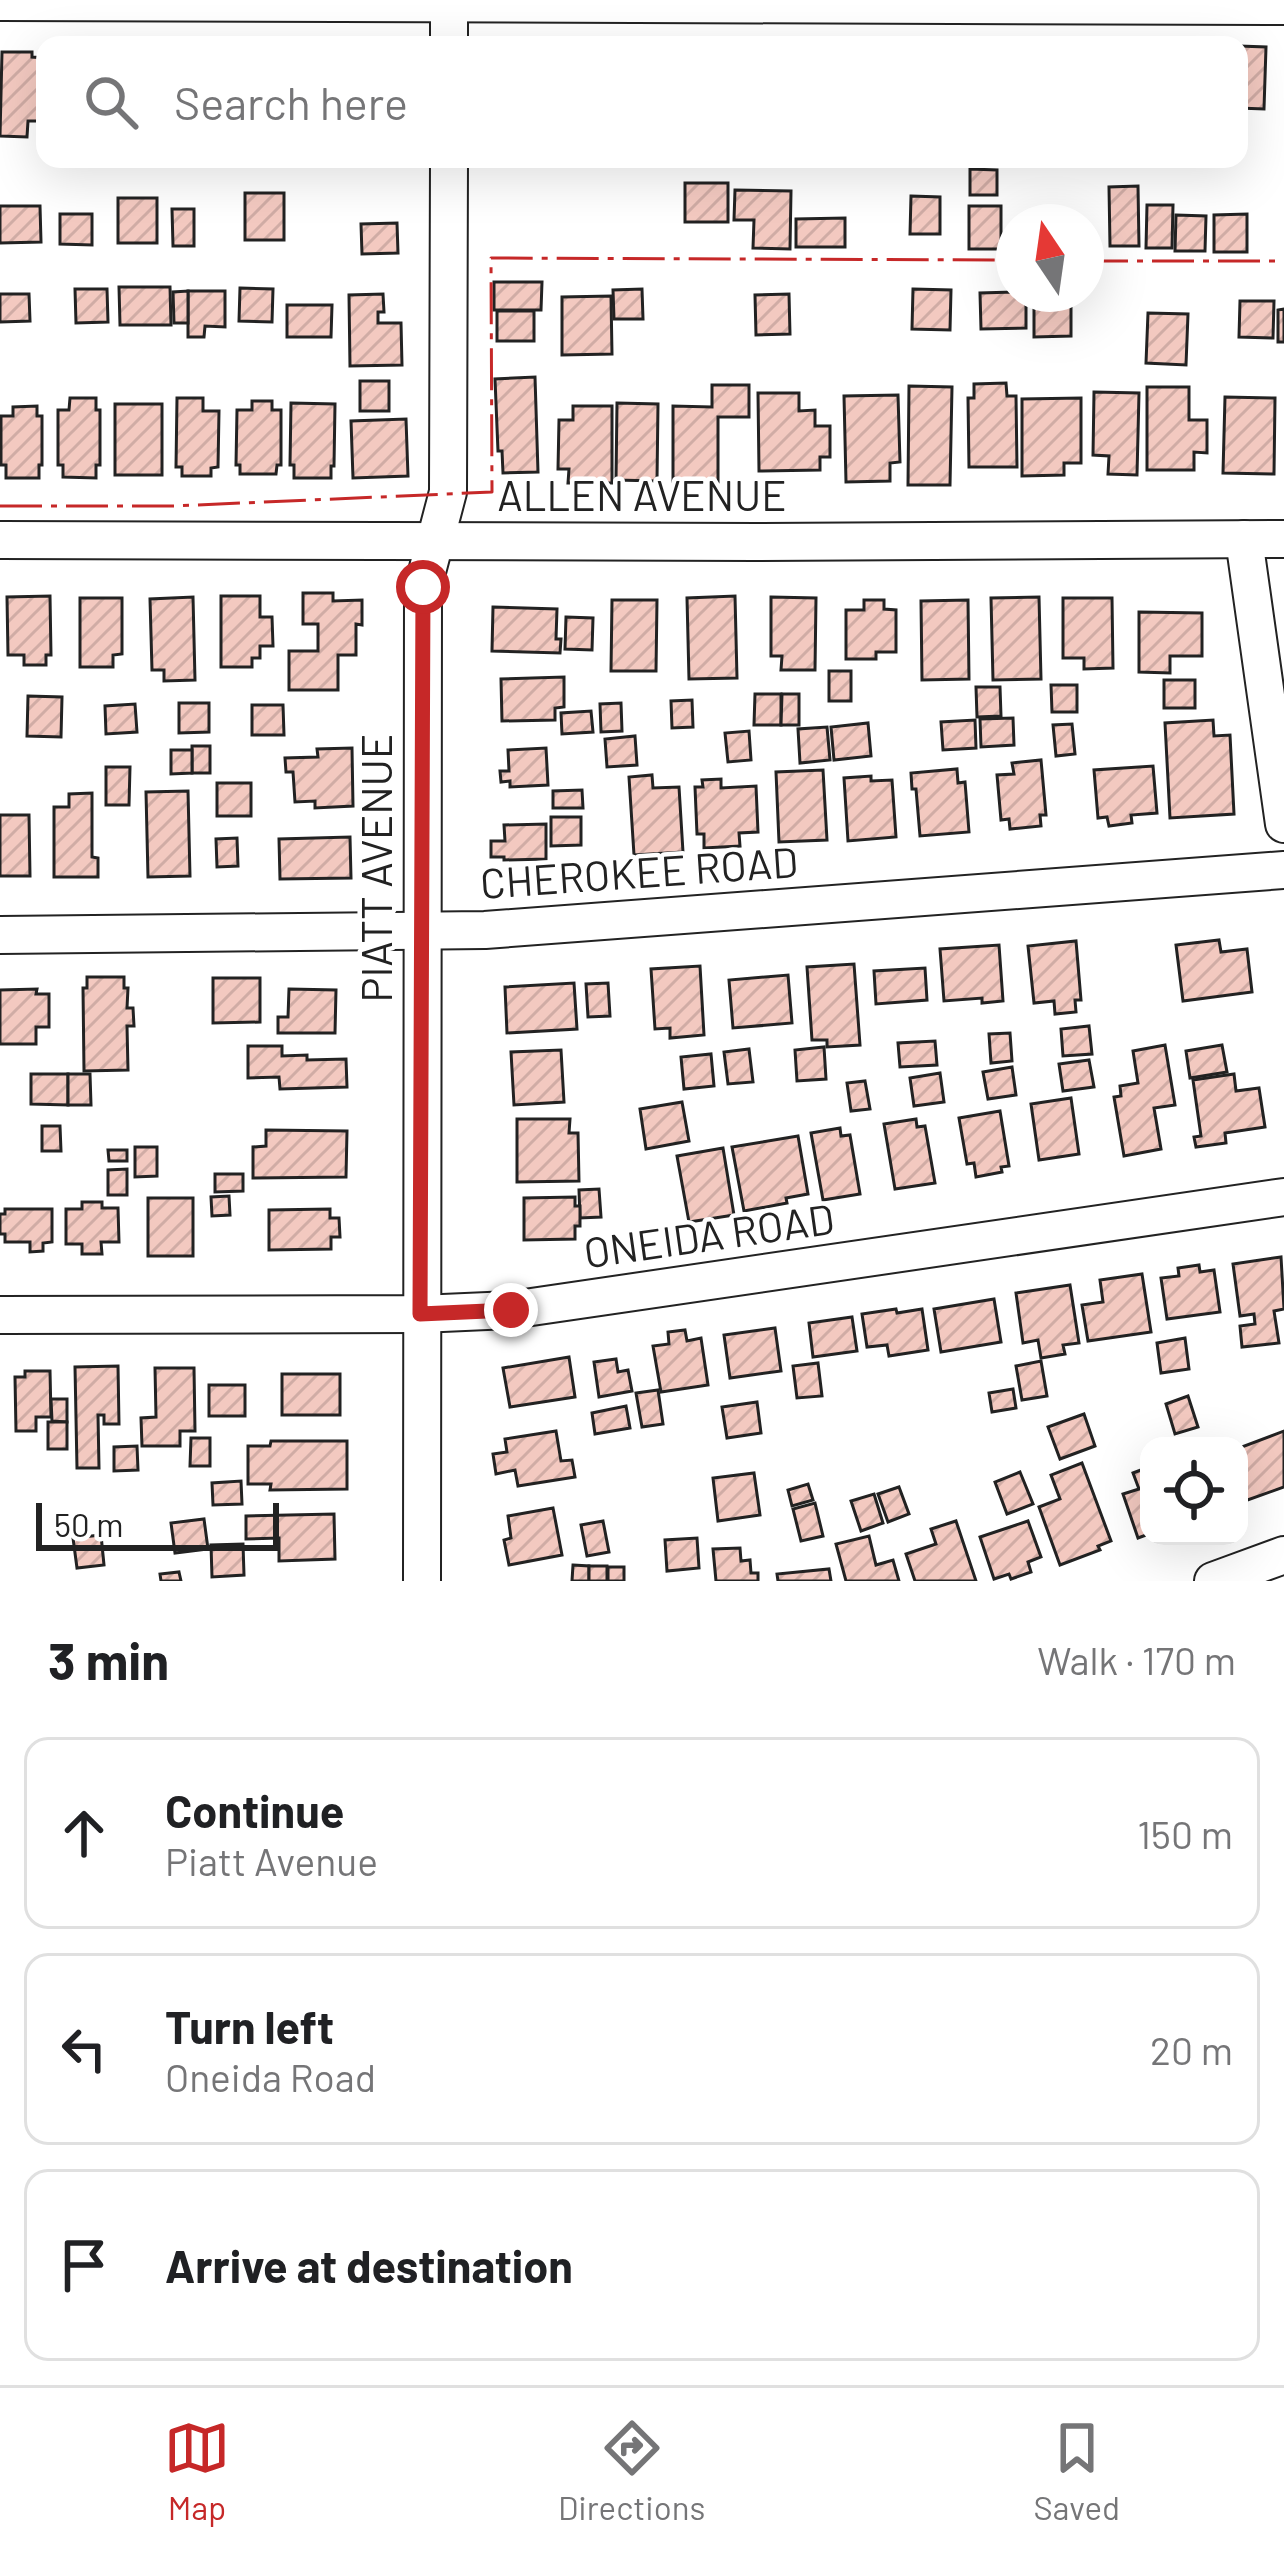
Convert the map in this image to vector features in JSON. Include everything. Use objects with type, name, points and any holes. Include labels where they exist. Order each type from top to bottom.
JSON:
[{"type":"street","points":[[449,1],[449,36]]},
{"type":"street","points":[[0,2],[1284,6]]},
{"type":"street","name":"PIATT AVENUE","points":[[422,1581],[423,587],[448,492],[448,168]]},
{"type":"street","points":[[1244,539],[1284,824]]},
{"type":"street","name":"ALLEN AVENUE","points":[[0,540],[1284,539]]},
{"type":"street","name":"CHEROKEE ROAD","points":[[0,934],[485,930],[1284,870]]},
{"type":"street","name":"ONEIDA ROAD","points":[[0,1315],[511,1310],[1284,1197]]},
{"type":"street","points":[[1213,1581],[1284,1555]]},
{"type":"building","points":[[1248,46],[1266,47],[1264,109],[1248,108]]},
{"type":"building","points":[[2,52],[32,52],[36,57],[36,121],[28,121],[27,137],[0,136]]},
{"type":"building","points":[[970,169],[997,170],[997,195],[970,195]]},
{"type":"building","points":[[685,183],[728,183],[728,222],[685,222]]},
{"type":"building","points":[[1138,186],[1139,246],[1110,246],[1109,187]]},
{"type":"building","points":[[735,190],[791,191],[790,249],[753,248],[754,220],[734,220]]},
{"type":"building","points":[[245,193],[284,193],[284,240],[245,240]]},
{"type":"building","points":[[911,196],[940,197],[940,234],[910,234]]},
{"type":"building","points":[[118,198],[157,198],[157,243],[118,243]]},
{"type":"building","points":[[1147,205],[1173,205],[1172,248],[1146,248]]},
{"type":"building","points":[[0,206],[40,206],[41,242],[0,243]]},
{"type":"building","points":[[969,206],[996,206],[996,249],[969,249]]},
{"type":"building","points":[[172,209],[194,209],[194,246],[173,246]]},
{"type":"building","points":[[60,214],[92,214],[92,245],[60,244]]},
{"type":"building","points":[[1247,214],[1247,252],[1214,252],[1214,215]]},
{"type":"building","points":[[1176,215],[1206,216],[1205,251],[1175,251]]},
{"type":"building","points":[[845,218],[845,247],[796,247],[796,219]]},
{"type":"building","points":[[397,223],[398,253],[362,254],[361,224]]},
{"type":"building","points":[[494,282],[542,282],[541,310],[494,310]]},
{"type":"building","points":[[119,287],[170,287],[171,325],[120,325]]},
{"type":"building","points":[[240,288],[273,289],[272,322],[239,321]]},
{"type":"building","points":[[75,289],[107,289],[108,322],[76,323]]},
{"type":"building","points":[[642,289],[643,319],[614,319],[613,290]]},
{"type":"building","points":[[913,289],[951,290],[950,330],[912,329]]},
{"type":"building","points":[[188,291],[225,291],[225,327],[205,326],[204,337],[188,337]]},
{"type":"building","points":[[188,291],[188,323],[174,323],[173,292]]},
{"type":"building","points":[[980,293],[996,293],[996,312],[1026,312],[1026,328],[981,329]]},
{"type":"building","points":[[0,294],[29,294],[30,321],[0,322]]},
{"type":"building","points":[[383,294],[384,312],[378,312],[378,323],[401,323],[402,365],[350,366],[349,295]]},
{"type":"building","points":[[789,294],[790,334],[756,335],[755,295]]},
{"type":"building","points":[[611,296],[612,354],[562,355],[562,297]]},
{"type":"building","points":[[1240,301],[1274,301],[1273,338],[1239,337]]},
{"type":"building","points":[[287,305],[332,305],[331,337],[287,337]]},
{"type":"building","points":[[1284,309],[1284,342],[1278,342],[1278,310]]},
{"type":"building","points":[[497,311],[534,311],[534,341],[497,341]]},
{"type":"building","points":[[1034,312],[1071,312],[1071,336],[1034,337]]},
{"type":"building","points":[[1148,313],[1188,314],[1186,365],[1146,363]]},
{"type":"building","points":[[535,377],[538,472],[503,473],[495,379]]},
{"type":"building","points":[[360,381],[389,381],[389,411],[360,411]]},
{"type":"building","points":[[1006,383],[1007,396],[1016,396],[1017,467],[969,467],[968,398],[974,398],[974,384]]},
{"type":"building","points":[[712,385],[749,385],[749,417],[718,417],[718,482],[673,482],[673,406],[712,407]]},
{"type":"building","points":[[909,386],[952,387],[950,485],[908,485]]},
{"type":"building","points":[[1147,387],[1189,387],[1189,420],[1207,420],[1207,453],[1194,452],[1194,470],[1147,470]]},
{"type":"building","points":[[1094,392],[1139,393],[1137,475],[1108,474],[1109,456],[1093,455]]},
{"type":"building","points":[[758,393],[799,393],[799,411],[815,410],[815,426],[830,426],[830,457],[820,457],[820,470],[759,471]]},
{"type":"building","points":[[898,395],[900,462],[890,463],[890,481],[846,482],[844,396]]},
{"type":"building","points":[[1225,397],[1275,398],[1274,474],[1223,473]]},
{"type":"building","points":[[70,398],[96,398],[96,410],[100,410],[96,478],[63,477],[63,465],[58,465],[58,410],[69,410]]},
{"type":"building","points":[[177,398],[203,398],[203,411],[219,411],[218,467],[211,468],[211,476],[182,476],[182,467],[176,467]]},
{"type":"building","points":[[1081,398],[1081,463],[1064,463],[1064,475],[1022,476],[1022,399]]},
{"type":"building","points":[[252,401],[272,401],[272,410],[281,410],[281,465],[276,474],[240,474],[240,465],[236,465],[237,410],[252,410]]},
{"type":"building","points":[[291,403],[335,404],[331,478],[294,478]]},
{"type":"building","points":[[617,403],[658,404],[657,481],[616,480]]},
{"type":"building","points":[[115,404],[162,404],[162,475],[115,475]]},
{"type":"building","points":[[37,406],[37,416],[42,416],[39,478],[6,478],[6,465],[1,465],[1,416],[13,416],[13,407]]},
{"type":"building","points":[[573,406],[612,406],[612,483],[568,483],[569,469],[558,469],[559,420],[573,420]]},
{"type":"building","points":[[406,419],[408,476],[353,478],[351,421]]},
{"type":"building","points":[[303,593],[333,593],[333,601],[362,600],[356,655],[338,655],[338,690],[289,690],[289,651],[318,651],[318,624],[303,624]]},
{"type":"building","points":[[50,596],[51,655],[46,655],[46,665],[24,665],[24,655],[8,655],[7,597]]},
{"type":"building","points":[[221,596],[260,596],[260,617],[272,617],[273,646],[260,646],[260,658],[252,658],[252,667],[221,667]]},
{"type":"building","points":[[735,596],[737,678],[689,679],[687,598]]},
{"type":"building","points":[[193,597],[195,680],[164,681],[164,670],[152,670],[150,599]]},
{"type":"building","points":[[771,597],[816,598],[815,670],[781,670],[782,656],[771,656]]},
{"type":"building","points":[[1039,597],[1041,679],[993,680],[991,598]]},
{"type":"building","points":[[80,598],[122,598],[122,654],[113,655],[113,667],[80,667]]},
{"type":"building","points":[[1063,598],[1112,598],[1113,668],[1084,669],[1084,658],[1063,658]]},
{"type":"building","points":[[612,600],[657,600],[656,671],[611,671]]},
{"type":"building","points":[[864,600],[884,600],[884,609],[896,610],[896,652],[876,652],[876,659],[846,659],[846,610],[864,610]]},
{"type":"building","points":[[968,600],[969,679],[922,680],[921,601]]},
{"type":"building","points":[[493,607],[557,609],[560,653],[492,651]]},
{"type":"building","points":[[1139,612],[1202,613],[1202,656],[1170,656],[1170,673],[1139,672]]},
{"type":"building","points":[[566,617],[593,618],[592,650],[565,649]]},
{"type":"building","points":[[829,671],[851,671],[851,701],[829,701]]},
{"type":"building","points":[[564,677],[564,707],[555,708],[555,720],[502,721],[501,679]]},
{"type":"building","points":[[1164,680],[1195,680],[1195,708],[1164,708]]},
{"type":"building","points":[[1051,685],[1077,685],[1077,712],[1052,712]]},
{"type":"building","points":[[976,687],[1000,687],[1001,716],[977,717]]},
{"type":"building","points":[[755,694],[781,694],[781,725],[754,725]]},
{"type":"building","points":[[782,694],[799,694],[799,725],[781,725]]},
{"type":"building","points":[[28,696],[62,697],[61,737],[27,736]]},
{"type":"building","points":[[692,700],[693,727],[672,728],[671,701]]},
{"type":"building","points":[[179,703],[209,703],[209,732],[179,733]]},
{"type":"building","points":[[621,703],[622,731],[601,732],[600,704]]},
{"type":"building","points":[[135,704],[137,732],[106,734],[105,706]]},
{"type":"building","points":[[252,705],[283,705],[284,735],[252,735]]},
{"type":"building","points":[[591,711],[593,732],[562,734],[561,713]]},
{"type":"building","points":[[1013,718],[1014,745],[981,747],[980,719]]},
{"type":"building","points":[[975,720],[976,748],[943,750],[941,722]]},
{"type":"building","points":[[1213,720],[1214,736],[1230,735],[1234,814],[1170,818],[1165,723]]},
{"type":"building","points":[[868,723],[871,756],[834,760],[831,727]]},
{"type":"building","points":[[1072,724],[1075,754],[1056,756],[1053,725]]},
{"type":"building","points":[[827,727],[830,760],[800,763],[798,729]]},
{"type":"building","points":[[749,731],[751,760],[728,762],[725,733]]},
{"type":"building","points":[[635,736],[637,765],[607,767],[605,739]]},
{"type":"building","points":[[192,746],[210,746],[210,773],[192,773]]},
{"type":"building","points":[[352,748],[353,806],[315,808],[315,801],[295,802],[293,772],[286,772],[285,758],[318,757],[317,749]]},
{"type":"building","points":[[546,748],[548,785],[510,787],[510,781],[501,782],[500,771],[509,771],[508,750]]},
{"type":"building","points":[[171,750],[192,750],[192,773],[171,774]]},
{"type":"building","points":[[1041,760],[1046,815],[1040,815],[1041,826],[1010,829],[1009,819],[1001,820],[997,775],[1014,774],[1012,763]]},
{"type":"building","points":[[1153,766],[1157,813],[1131,815],[1132,823],[1109,826],[1107,817],[1098,818],[1094,770]]},
{"type":"building","points":[[106,767],[130,767],[129,805],[106,805]]},
{"type":"building","points":[[957,769],[958,783],[965,782],[969,832],[920,836],[911,773]]},
{"type":"building","points":[[823,770],[827,840],[779,842],[776,772]]},
{"type":"building","points":[[652,775],[653,788],[679,787],[683,852],[634,855],[629,777]]},
{"type":"building","points":[[871,776],[871,781],[892,780],[896,837],[848,841],[844,778]]},
{"type":"building","points":[[721,779],[721,788],[756,786],[758,832],[739,833],[740,846],[704,848],[704,834],[697,834],[695,787],[703,787],[702,780]]},
{"type":"building","points":[[217,783],[251,783],[251,816],[217,816]]},
{"type":"building","points":[[582,790],[583,808],[553,808],[553,791]]},
{"type":"building","points":[[188,791],[190,876],[148,877],[146,792]]},
{"type":"building","points":[[92,793],[92,857],[98,858],[98,877],[54,877],[54,807],[69,807],[69,794]]},
{"type":"building","points":[[0,815],[29,815],[30,876],[0,876]]},
{"type":"building","points":[[551,817],[581,817],[581,845],[551,846]]},
{"type":"building","points":[[546,824],[546,859],[491,857],[491,841],[505,841],[504,825]]},
{"type":"building","points":[[350,837],[351,878],[280,879],[279,839]]},
{"type":"building","points":[[237,838],[238,866],[217,867],[216,839]]},
{"type":"building","points":[[1219,940],[1221,952],[1247,949],[1252,992],[1183,1001],[1176,945]]},
{"type":"building","points":[[1076,941],[1081,1000],[1075,1000],[1076,1012],[1055,1014],[1054,1001],[1034,1003],[1028,946]]},
{"type":"building","points":[[999,945],[1003,1001],[944,1001],[940,949]]},
{"type":"building","points":[[854,964],[860,1045],[827,1047],[827,1040],[812,1040],[807,967]]},
{"type":"building","points":[[700,966],[704,1035],[670,1038],[670,1028],[655,1029],[651,969]]},
{"type":"building","points":[[925,968],[927,1000],[876,1004],[874,971]]},
{"type":"building","points":[[788,975],[792,1023],[733,1028],[729,980]]},
{"type":"building","points":[[87,977],[124,977],[134,1026],[127,1026],[128,1070],[84,1071],[83,988],[87,988]]},
{"type":"building","points":[[213,978],[260,978],[260,1022],[213,1023]]},
{"type":"building","points":[[574,983],[577,1029],[507,1033],[505,987]]},
{"type":"building","points":[[608,983],[610,1016],[588,1017],[586,984]]},
{"type":"building","points":[[37,989],[36,994],[49,994],[49,1027],[36,1027],[36,1044],[0,1044],[0,990]]},
{"type":"building","points":[[289,989],[336,990],[335,1033],[278,1033],[278,1017],[288,1017]]},
{"type":"building","points":[[1089,1026],[1092,1054],[1063,1056],[1061,1029]]},
{"type":"building","points":[[1010,1033],[1012,1061],[991,1063],[989,1034]]},
{"type":"building","points":[[935,1041],[937,1065],[900,1067],[898,1043]]},
{"type":"building","points":[[1165,1045],[1175,1105],[1154,1108],[1161,1149],[1124,1156],[1114,1097],[1121,1096],[1120,1086],[1138,1083],[1133,1051]]},
{"type":"building","points":[[1222,1045],[1227,1072],[1190,1078],[1186,1051]]},
{"type":"building","points":[[248,1046],[282,1046],[282,1056],[307,1055],[307,1060],[346,1059],[347,1087],[280,1089],[279,1077],[248,1078]]},
{"type":"building","points":[[824,1047],[826,1079],[797,1081],[795,1050]]},
{"type":"building","points":[[749,1049],[753,1082],[728,1084],[724,1052]]},
{"type":"building","points":[[561,1050],[564,1102],[514,1105],[511,1052]]},
{"type":"building","points":[[711,1054],[714,1086],[684,1089],[681,1057]]},
{"type":"building","points":[[1089,1060],[1094,1087],[1063,1091],[1059,1064]]},
{"type":"building","points":[[1012,1067],[1016,1095],[988,1099],[983,1072]]},
{"type":"building","points":[[940,1073],[944,1102],[914,1106],[910,1078]]},
{"type":"building","points":[[31,1074],[68,1074],[68,1105],[31,1104]]},
{"type":"building","points":[[68,1074],[90,1074],[91,1105],[68,1105]]},
{"type":"building","points":[[1234,1074],[1236,1091],[1259,1088],[1265,1127],[1225,1133],[1226,1143],[1196,1147],[1194,1137],[1201,1136],[1193,1080]]},
{"type":"building","points":[[865,1081],[870,1109],[851,1111],[847,1083]]},
{"type":"building","points":[[1071,1098],[1079,1154],[1039,1160],[1031,1104]]},
{"type":"building","points":[[682,1102],[689,1141],[646,1149],[640,1109]]},
{"type":"building","points":[[1000,1111],[1009,1166],[976,1177],[974,1163],[967,1164],[959,1118]]},
{"type":"building","points":[[517,1119],[570,1119],[569,1133],[578,1133],[579,1181],[517,1182]]},
{"type":"building","points":[[916,1119],[917,1127],[925,1126],[935,1183],[895,1189],[884,1124]]},
{"type":"building","points":[[42,1126],[60,1126],[61,1151],[42,1151]]},
{"type":"building","points":[[840,1128],[841,1136],[850,1135],[860,1194],[823,1200],[811,1133]]},
{"type":"building","points":[[266,1130],[347,1131],[346,1177],[253,1178],[253,1147],[266,1146]]},
{"type":"building","points":[[798,1136],[808,1194],[744,1211],[732,1147]]},
{"type":"building","points":[[135,1147],[157,1147],[157,1176],[135,1177]]},
{"type":"building","points":[[723,1148],[734,1215],[689,1222],[677,1156]]},
{"type":"building","points":[[108,1150],[127,1150],[127,1161],[109,1161]]},
{"type":"building","points":[[127,1169],[127,1195],[108,1195],[108,1170]]},
{"type":"building","points":[[215,1174],[243,1174],[243,1191],[215,1192]]},
{"type":"building","points":[[599,1189],[601,1217],[580,1218],[579,1190]]},
{"type":"building","points":[[229,1196],[230,1215],[212,1216],[211,1197]]},
{"type":"building","points":[[575,1197],[580,1226],[575,1226],[575,1239],[524,1240],[524,1198]]},
{"type":"building","points":[[148,1198],[193,1198],[193,1256],[148,1256]]},
{"type":"building","points":[[82,1202],[118,1208],[119,1242],[101,1242],[102,1254],[82,1254],[82,1244],[66,1244],[66,1209],[82,1209]]},
{"type":"building","points":[[5,1209],[52,1209],[52,1242],[43,1243],[43,1251],[30,1252],[30,1242],[5,1242],[0,1214]]},
{"type":"building","points":[[330,1209],[330,1218],[339,1218],[340,1237],[331,1237],[331,1249],[269,1250],[269,1210]]},
{"type":"building","points":[[1281,1257],[1284,1309],[1274,1311],[1279,1343],[1242,1347],[1240,1326],[1255,1324],[1254,1314],[1240,1316],[1233,1264]]},
{"type":"building","points":[[1199,1265],[1200,1272],[1214,1270],[1220,1312],[1167,1319],[1161,1278],[1179,1276],[1178,1268]]},
{"type":"building","points":[[1142,1274],[1151,1332],[1088,1341],[1082,1305],[1103,1302],[1100,1280]]},
{"type":"building","points":[[1070,1285],[1079,1343],[1063,1345],[1065,1354],[1041,1358],[1038,1340],[1023,1343],[1016,1293]]},
{"type":"building","points":[[994,1299],[1001,1342],[941,1352],[934,1309]]},
{"type":"building","points":[[896,1309],[897,1313],[922,1309],[928,1350],[889,1356],[887,1345],[867,1347],[862,1314]]},
{"type":"building","points":[[852,1317],[857,1351],[813,1357],[809,1323]]},
{"type":"building","points":[[775,1328],[781,1371],[730,1378],[724,1335]]},
{"type":"building","points":[[685,1330],[687,1341],[701,1338],[708,1385],[661,1392],[653,1346],[669,1344],[668,1332]]},
{"type":"building","points":[[1185,1338],[1189,1369],[1161,1373],[1157,1343]]},
{"type":"building","points":[[569,1357],[575,1397],[510,1407],[503,1368]]},
{"type":"building","points":[[616,1359],[618,1372],[628,1370],[632,1391],[599,1397],[594,1362]]},
{"type":"building","points":[[1041,1361],[1047,1396],[1022,1400],[1016,1366]]},
{"type":"building","points":[[818,1363],[822,1396],[797,1398],[793,1366]]},
{"type":"building","points":[[118,1366],[119,1424],[104,1424],[104,1415],[98,1415],[99,1468],[77,1468],[75,1367]]},
{"type":"building","points":[[155,1368],[194,1368],[195,1431],[180,1431],[180,1446],[142,1446],[141,1418],[156,1417]]},
{"type":"building","points":[[25,1371],[50,1371],[51,1417],[36,1417],[36,1431],[16,1431],[15,1377],[25,1377]]},
{"type":"building","points":[[282,1374],[340,1374],[340,1415],[282,1415]]},
{"type":"building","points":[[209,1385],[245,1385],[245,1416],[209,1416]]},
{"type":"building","points":[[1013,1389],[1016,1408],[992,1412],[989,1393]]},
{"type":"building","points":[[658,1390],[663,1424],[642,1427],[636,1393]]},
{"type":"building","points":[[1188,1396],[1198,1427],[1175,1434],[1166,1404]]},
{"type":"building","points":[[51,1399],[67,1399],[67,1422],[52,1421]]},
{"type":"building","points":[[757,1402],[761,1433],[727,1438],[722,1407]]},
{"type":"building","points":[[626,1406],[630,1428],[595,1434],[592,1413]]},
{"type":"building","points":[[1084,1414],[1095,1446],[1060,1459],[1048,1427]]},
{"type":"building","points":[[48,1422],[67,1422],[67,1449],[48,1449]]},
{"type":"building","points":[[556,1431],[561,1461],[572,1460],[575,1477],[518,1486],[515,1470],[496,1474],[493,1454],[507,1452],[505,1439]]},
{"type":"building","points":[[1284,1431],[1284,1487],[1248,1500],[1248,1445]]},
{"type":"building","points":[[191,1438],[210,1438],[210,1466],[190,1466]]},
{"type":"building","points":[[271,1441],[347,1441],[347,1489],[270,1490],[271,1484],[248,1484],[248,1446],[270,1446]]},
{"type":"building","points":[[137,1446],[138,1470],[114,1471],[114,1447]]},
{"type":"building","points":[[1082,1463],[1111,1541],[1060,1565],[1039,1507],[1060,1499],[1051,1475]]},
{"type":"building","points":[[1140,1470],[1138,1538],[1123,1494],[1139,1489],[1133,1473]]},
{"type":"building","points":[[1020,1472],[1033,1504],[1007,1514],[995,1482]]},
{"type":"building","points":[[754,1473],[760,1515],[718,1521],[713,1478]]},
{"type":"building","points":[[241,1481],[242,1504],[213,1505],[212,1483]]},
{"type":"building","points":[[808,1484],[813,1500],[792,1506],[788,1490]]},
{"type":"building","points":[[899,1487],[909,1514],[888,1522],[878,1494]]},
{"type":"building","points":[[874,1494],[883,1523],[861,1531],[851,1501]]},
{"type":"building","points":[[815,1503],[823,1536],[801,1541],[793,1509]]},
{"type":"building","points":[[553,1508],[562,1555],[509,1565],[504,1540],[511,1538],[508,1516]]},
{"type":"building","points":[[334,1514],[335,1559],[279,1561],[279,1538],[246,1539],[246,1516]]},
{"type":"building","points":[[204,1519],[208,1549],[175,1553],[171,1523]]},
{"type":"building","points":[[603,1521],[609,1552],[587,1556],[581,1525]]},
{"type":"building","points":[[956,1521],[976,1581],[915,1581],[906,1554],[936,1544],[931,1529]]},
{"type":"building","points":[[1028,1521],[1041,1557],[1028,1562],[1031,1572],[994,1579],[980,1537]]},
{"type":"building","points":[[101,1535],[104,1565],[77,1568],[73,1538]]},
{"type":"building","points":[[869,1536],[876,1565],[893,1560],[899,1581],[846,1581],[836,1544]]},
{"type":"building","points":[[697,1538],[699,1568],[667,1571],[665,1540]]},
{"type":"building","points":[[243,1544],[244,1575],[212,1577],[211,1545]]},
{"type":"building","points":[[740,1548],[741,1561],[750,1560],[751,1573],[758,1573],[758,1581],[716,1581],[713,1549]]},
{"type":"building","points":[[573,1565],[589,1566],[589,1581],[572,1581]]},
{"type":"building","points":[[589,1566],[607,1566],[607,1581],[589,1581]]},
{"type":"building","points":[[608,1567],[624,1567],[624,1581],[608,1581]]},
{"type":"building","points":[[829,1569],[831,1581],[778,1581],[777,1574]]},
{"type":"building","points":[[179,1572],[181,1581],[161,1581],[160,1574]]},
{"type":"power","points":[[0,506],[174,506],[492,492],[491,258],[996,260]]},
{"type":"power","points":[[1104,261],[1284,261]]},
{"type":"route","points":[[423,587],[420,1314],[511,1310]]}]
